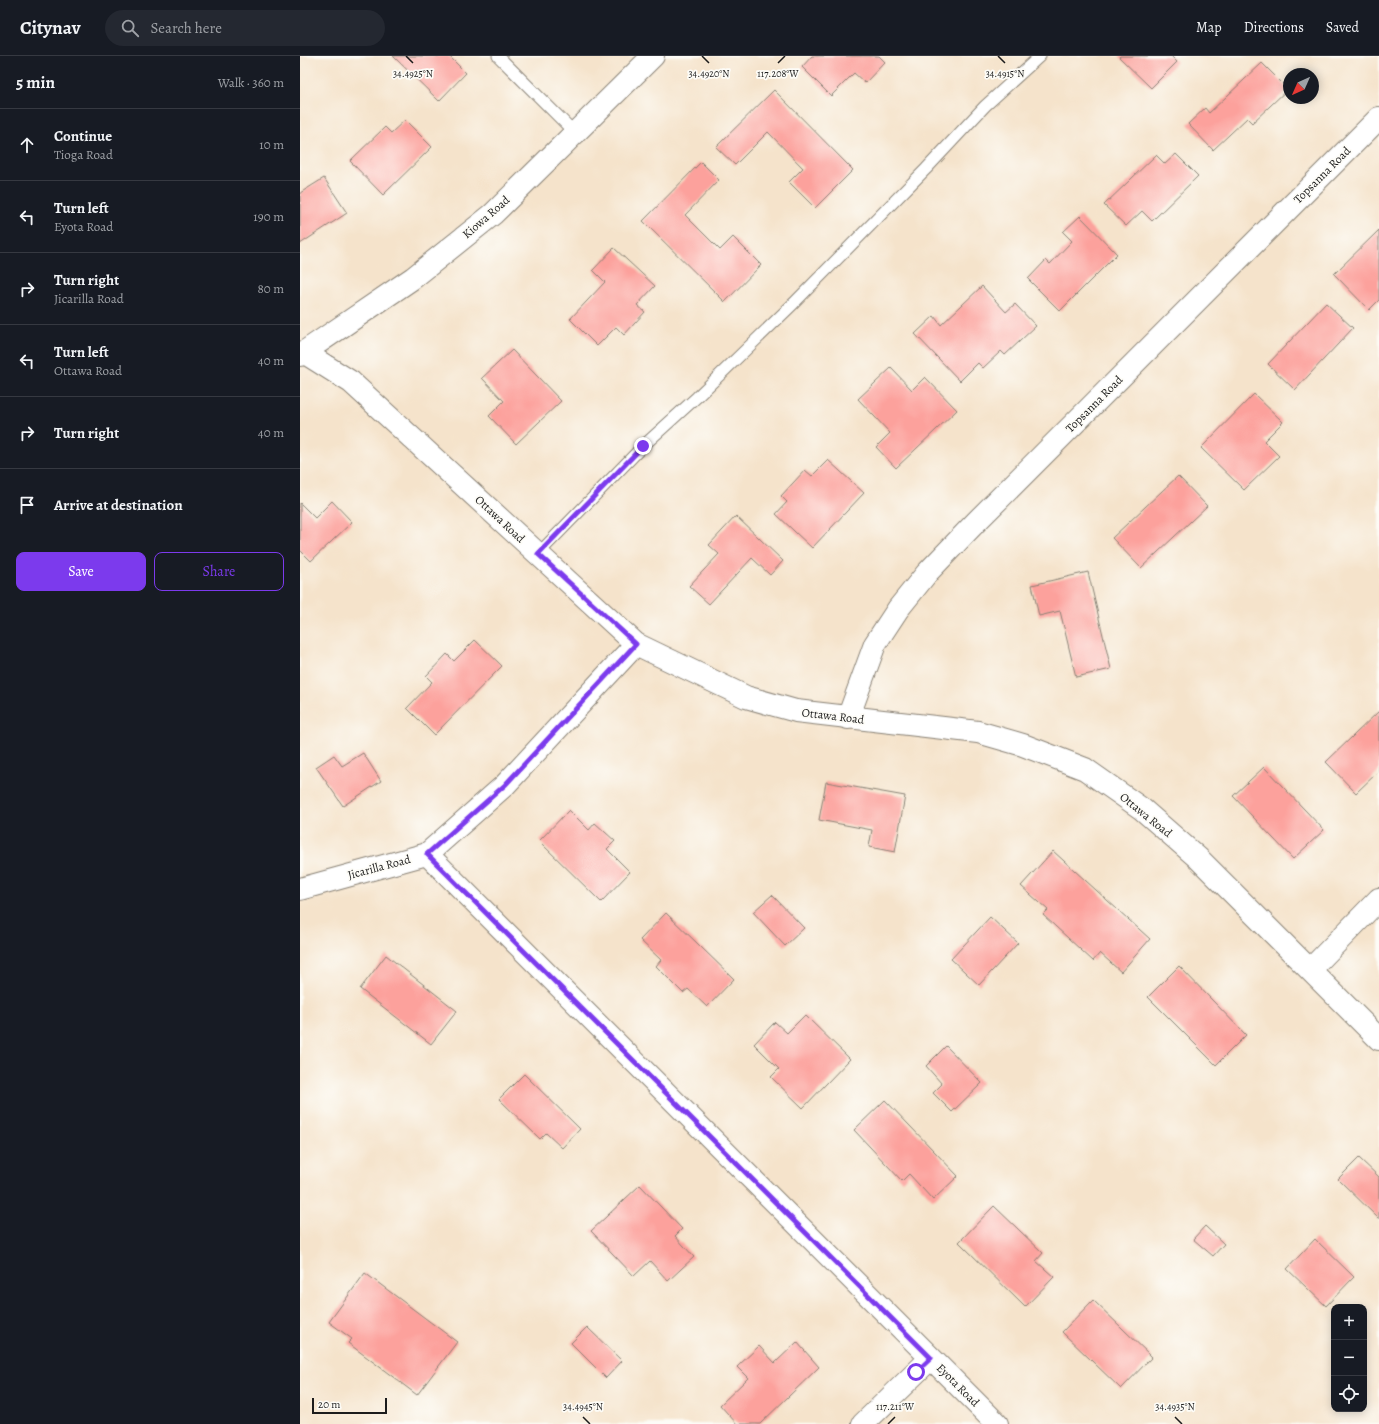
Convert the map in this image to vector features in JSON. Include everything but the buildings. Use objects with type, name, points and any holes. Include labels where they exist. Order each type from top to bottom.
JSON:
[{"type":"street","name":"Kiowa Road","points":[[302,352],[413,278],[493,214],[653,56]]},
{"type":"street","name":"Topsanna Road","points":[[848,718],[875,644],[898,609],[927,573],[1379,118]]},
{"type":"street","name":"Ottawa Road","points":[[302,352],[351,382],[636,644],[746,697],[796,711],[978,732],[1023,746],[1085,769],[1142,809],[1198,858],[1379,1039]]},
{"type":"street","name":"Jicarilla Road","points":[[300,889],[427,854],[505,785],[636,644]]},
{"type":"street","name":"Eyota Road","points":[[427,854],[997,1424]]},
{"type":"street","points":[[1310,970],[1379,899]]},
{"type":"street","points":[[863,1424],[931,1358]]},
{"type":"lane","points":[[498,56],[575,133]]},
{"type":"lane","points":[[538,554],[643,446],[697,398],[794,303],[926,169],[985,106],[1040,56]]},
{"type":"route","points":[[643,446],[538,554],[636,644],[505,785],[427,854],[931,1358],[916,1372]]}]
